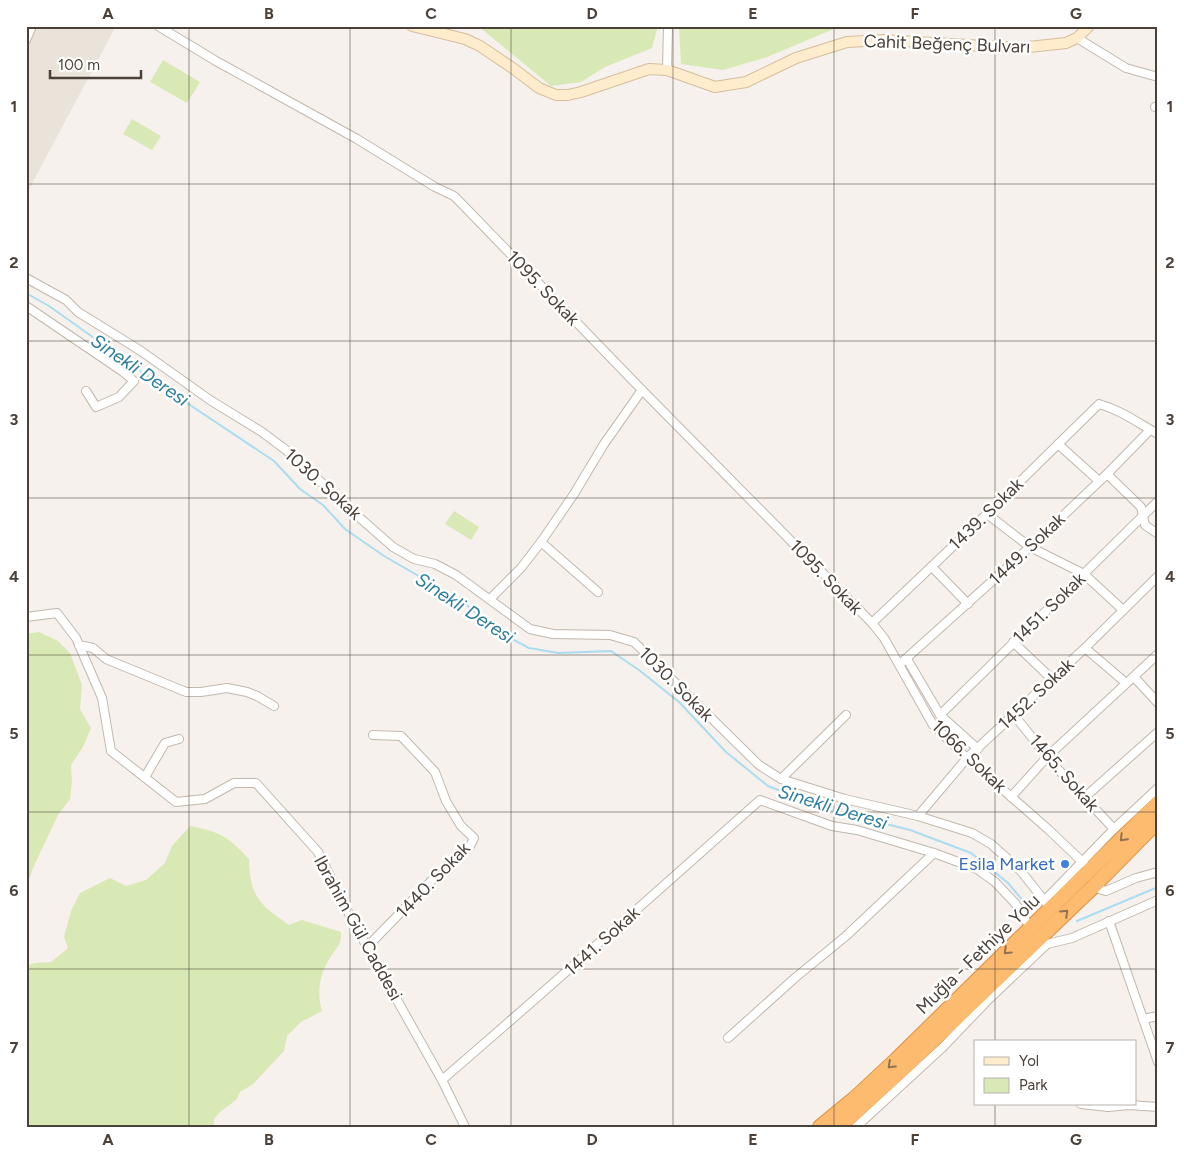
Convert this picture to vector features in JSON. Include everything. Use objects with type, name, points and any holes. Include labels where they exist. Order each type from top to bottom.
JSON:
[{"type":"highway","name":"Muğla - Fethiye Yolu","points":[[820,1127],[896,1060],[1031,929],[1048,905],[1087,866],[1158,803]]},
{"type":"highway","name":"Muğla - Fethiye Yolu","points":[[839,1127],[939,1043],[1029,948],[1158,821]]},
{"type":"main road","name":"Cahit Beğenç Bulvarı","points":[[412,26],[465,39],[480,46],[514,68],[539,88],[556,96],[581,92],[649,70],[666,70],[715,87],[746,82],[796,58],[847,42],[884,40],[1019,48],[1066,43],[1077,38]]},
{"type":"main road","points":[[1077,38],[1089,26]]},
{"type":"street","points":[[26,40],[32,26]]},
{"type":"street","name":"1095. Sokak","points":[[158,26],[216,61],[357,138],[434,187],[454,196],[872,623]]},
{"type":"street","points":[[666,70],[668,26]]},
{"type":"street","points":[[1077,38],[1126,68],[1158,77]]},
{"type":"street","name":"1030. Sokak","points":[[26,278],[66,300],[78,312],[141,351],[210,400],[262,432],[286,450],[393,547],[414,559],[435,564],[456,575],[530,629],[553,634],[610,634],[634,642],[759,765],[781,779],[845,799],[918,816],[972,833],[991,844],[1020,870],[1048,905]]},
{"type":"street","points":[[26,306],[114,365],[134,381],[119,397],[96,407],[86,391]]},
{"type":"street","points":[[490,599],[521,568],[541,542],[574,494],[604,444],[642,390]]},
{"type":"street","name":"1439. Sokak","points":[[872,623],[1099,404],[1123,413],[1150,430]]},
{"type":"street","points":[[1150,430],[1158,434]]},
{"type":"street","name":"1449. Sokak","points":[[903,662],[1030,547],[1150,430]]},
{"type":"street","points":[[1058,444],[1099,481]]},
{"type":"street","points":[[1107,474],[1141,507],[1144,524],[1158,534]]},
{"type":"street","name":"1451. Sokak","points":[[940,715],[1158,501]]},
{"type":"street","points":[[987,514],[1030,547],[1084,574],[1123,610]]},
{"type":"street","points":[[541,542],[598,592]]},
{"type":"street","points":[[932,567],[968,604]]},
{"type":"street","name":"1452. Sokak","points":[[918,816],[967,758],[1085,648],[1158,576]]},
{"type":"street","name":"Ibrahim Gül Caddesi","points":[[26,617],[56,613],[76,638],[102,698],[111,751],[176,802],[204,799],[234,783],[256,783],[318,852],[367,947],[442,1080],[465,1127]]},
{"type":"street","name":"1066. Sokak","points":[[872,623],[903,662],[934,725],[967,758],[1087,866]]},
{"type":"street","points":[[1014,642],[1052,679]]},
{"type":"street","points":[[79,645],[93,648],[106,658],[186,692],[227,688],[252,694],[274,706]]},
{"type":"street","points":[[1085,648],[1126,683]]},
{"type":"street","points":[[1011,797],[1048,756],[1158,654]]},
{"type":"street","points":[[903,662],[940,715],[978,749]]},
{"type":"street","points":[[1134,677],[1158,703]]},
{"type":"street","points":[[781,779],[846,715]]},
{"type":"street","name":"1465. Sokak","points":[[1014,715],[1054,765],[1114,829]]},
{"type":"street","points":[[1085,798],[1158,732]]},
{"type":"street","name":"1440. Sokak","points":[[367,947],[438,874],[469,848],[474,838],[461,826],[446,802],[435,772],[401,736],[373,735]]},
{"type":"street","points":[[144,777],[165,743],[179,738]]},
{"type":"street","points":[[1087,866],[1114,829],[1158,788]]},
{"type":"street","name":"1441. Sokak","points":[[442,1080],[595,948],[760,800],[832,826],[858,830],[934,853]]},
{"type":"street","points":[[728,1038],[796,977],[846,936],[934,853],[977,869],[995,882],[1015,903],[1031,929]]},
{"type":"street","points":[[1093,886],[1106,891],[1136,878],[1158,872]]},
{"type":"street","points":[[1029,948],[1072,938],[1158,900]]},
{"type":"street","points":[[1108,921],[1158,1062]]},
{"type":"street","points":[[856,1127],[939,1043],[1047,944]]},
{"type":"street","points":[[1143,1019],[1158,1016]]},
{"type":"street","points":[[1136,1105],[1158,1107]]},
{"type":"street","points":[[1099,1106],[1118,1106]]},
{"type":"shaded area","points":[[26,26],[116,26],[26,195]]},
{"type":"green space","points":[[478,26],[658,26],[652,48],[605,67],[581,82],[551,86]]},
{"type":"green space","points":[[679,26],[841,26],[767,57],[723,70],[681,64]]},
{"type":"green space","points":[[163,60],[200,82],[187,103],[150,82]]},
{"type":"green space","points":[[132,119],[161,136],[152,150],[123,134]]},
{"type":"green space","points":[[454,511],[479,527],[471,540],[445,524]]},
{"type":"green space","points":[[39,632],[58,641],[70,653],[82,685],[80,709],[91,728],[83,747],[71,765],[70,799],[58,815],[33,868],[26,888],[26,634]]},
{"type":"green space","points":[[190,826],[209,830],[223,836],[249,859],[251,882],[258,898],[263,905],[289,925],[302,920],[341,932],[339,945],[328,961],[321,979],[320,998],[322,1011],[301,1022],[287,1036],[284,1051],[253,1084],[240,1092],[236,1100],[220,1112],[214,1119],[214,1127],[26,1127],[26,967],[34,963],[51,962],[68,948],[64,937],[71,911],[80,893],[110,878],[126,886],[146,880],[165,863],[172,846]]},
{"type":"waterway","name":"Sinekli Deresi","points":[[26,293],[49,306],[166,389],[274,461],[300,489],[323,505],[345,529],[384,556],[462,601],[497,631],[529,648],[558,653],[611,651],[639,670],[679,702],[726,752],[768,786],[830,810],[910,830],[971,853],[1008,883],[1030,909]]},
{"type":"waterway","name":"Sinekli Deresi","points":[[1077,921],[1158,887]]},
{"type":"place","name":"Esila Market","points":[[1065,864]]}]
